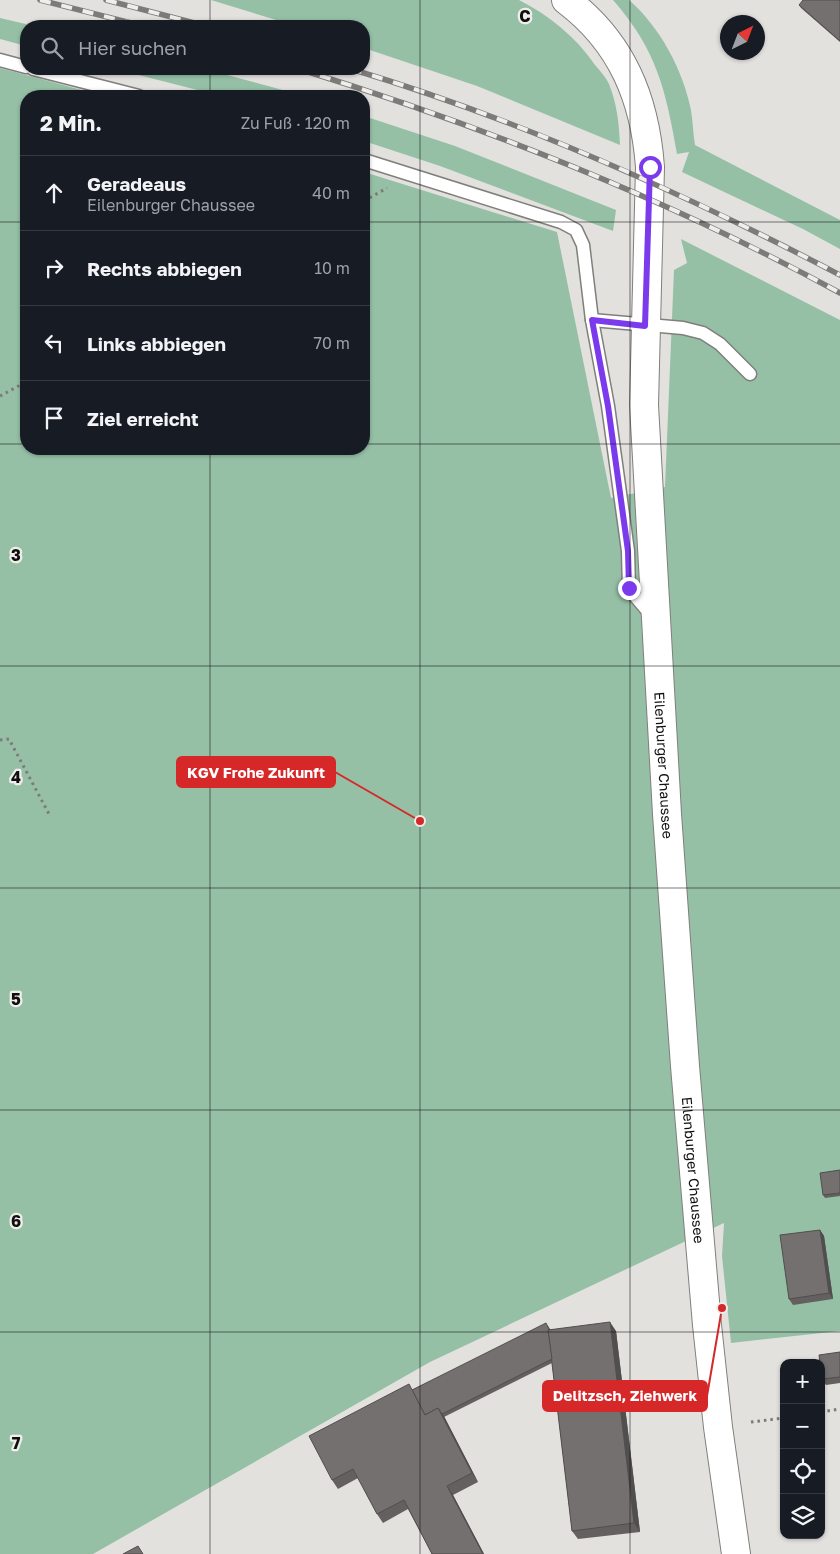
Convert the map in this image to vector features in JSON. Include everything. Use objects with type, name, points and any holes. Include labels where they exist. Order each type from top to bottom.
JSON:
[{"type":"street","name":"Eilenburger Chaussee","points":[[566,0],[598,29],[615,50],[628,76],[640,108],[648,140],[650,167],[644,405],[656,620],[685,1066],[706,1315],[718,1427],[736,1554]]},
{"type":"lane","points":[[0,60],[20,65]]},
{"type":"lane","points":[[57,75],[115,90]]},
{"type":"lane","points":[[370,162],[561,222],[576,230],[583,245],[592,320],[608,406],[628,551],[629,588],[656,620]]},
{"type":"lane","points":[[592,320],[683,328],[703,333],[720,344],[750,374]]},
{"type":"path","points":[[0,396],[20,385]]},
{"type":"path","points":[[0,740],[9,739],[49,814]]},
{"type":"path","points":[[825,1412],[840,1410]]},
{"type":"path","points":[[751,1422],[780,1418]]},
{"type":"green space","points":[[211,0],[519,0],[561,28],[579,45],[605,76],[616,106],[620,145],[477,86],[370,50],[370,20],[276,20]]},
{"type":"green space","points":[[613,0],[629,0],[651,23],[669,50],[687,95],[691,110],[695,145],[840,220],[840,249],[803,229],[682,172],[689,152],[677,154],[664,91],[650,54],[628,18]]},
{"type":"green space","points":[[0,18],[20,23],[20,44],[0,39]]},
{"type":"green space","points":[[0,68],[20,73],[20,75],[82,90],[20,90],[20,455],[370,455],[370,174],[557,232],[611,498],[665,487],[674,270],[687,263],[681,239],[840,320],[840,1331],[731,1343],[722,1256],[724,1223],[430,1362],[93,1554],[0,1554]]},
{"type":"green space","points":[[139,75],[227,75],[283,90],[197,90]]},
{"type":"green space","points":[[370,118],[455,146],[616,210],[613,231],[440,166],[370,143]]},
{"type":"building","points":[[803,0],[840,0],[840,41],[799,5]]},
{"type":"building","points":[[840,1170],[840,1193],[823,1195],[820,1173]]},
{"type":"building","points":[[820,1230],[829,1293],[789,1299],[780,1235]]},
{"type":"building","points":[[610,1322],[634,1523],[572,1531],[548,1330]]},
{"type":"building","points":[[546,1323],[549,1329],[552,1359],[442,1414],[438,1408],[425,1415],[412,1390]]},
{"type":"building","points":[[840,1352],[840,1377],[825,1379],[825,1359],[820,1359],[819,1355]]},
{"type":"building","points":[[409,1384],[425,1415],[438,1408],[472,1473],[447,1486],[483,1554],[432,1554],[404,1500],[377,1514],[353,1469],[332,1480],[309,1436]]},
{"type":"building","points":[[138,1546],[143,1554],[123,1554]]},
{"type":"railway","points":[[40,0],[119,20]]},
{"type":"railway","points":[[106,0],[183,20]]},
{"type":"railway","points":[[318,75],[366,90]]},
{"type":"railway","points":[[370,75],[477,111],[601,160],[722,215],[840,275]]},
{"type":"railway","points":[[370,91],[507,141],[643,196],[709,226],[840,293]]},
{"type":"place","name":"KGV Frohe Zukunft","points":[[420,821]]},
{"type":"place","name":"Delitzsch, Ziehwerk","points":[[722,1308]]},
{"type":"route","points":[[629,588],[628,551],[608,406],[592,320],[645,326],[650,167]]}]
